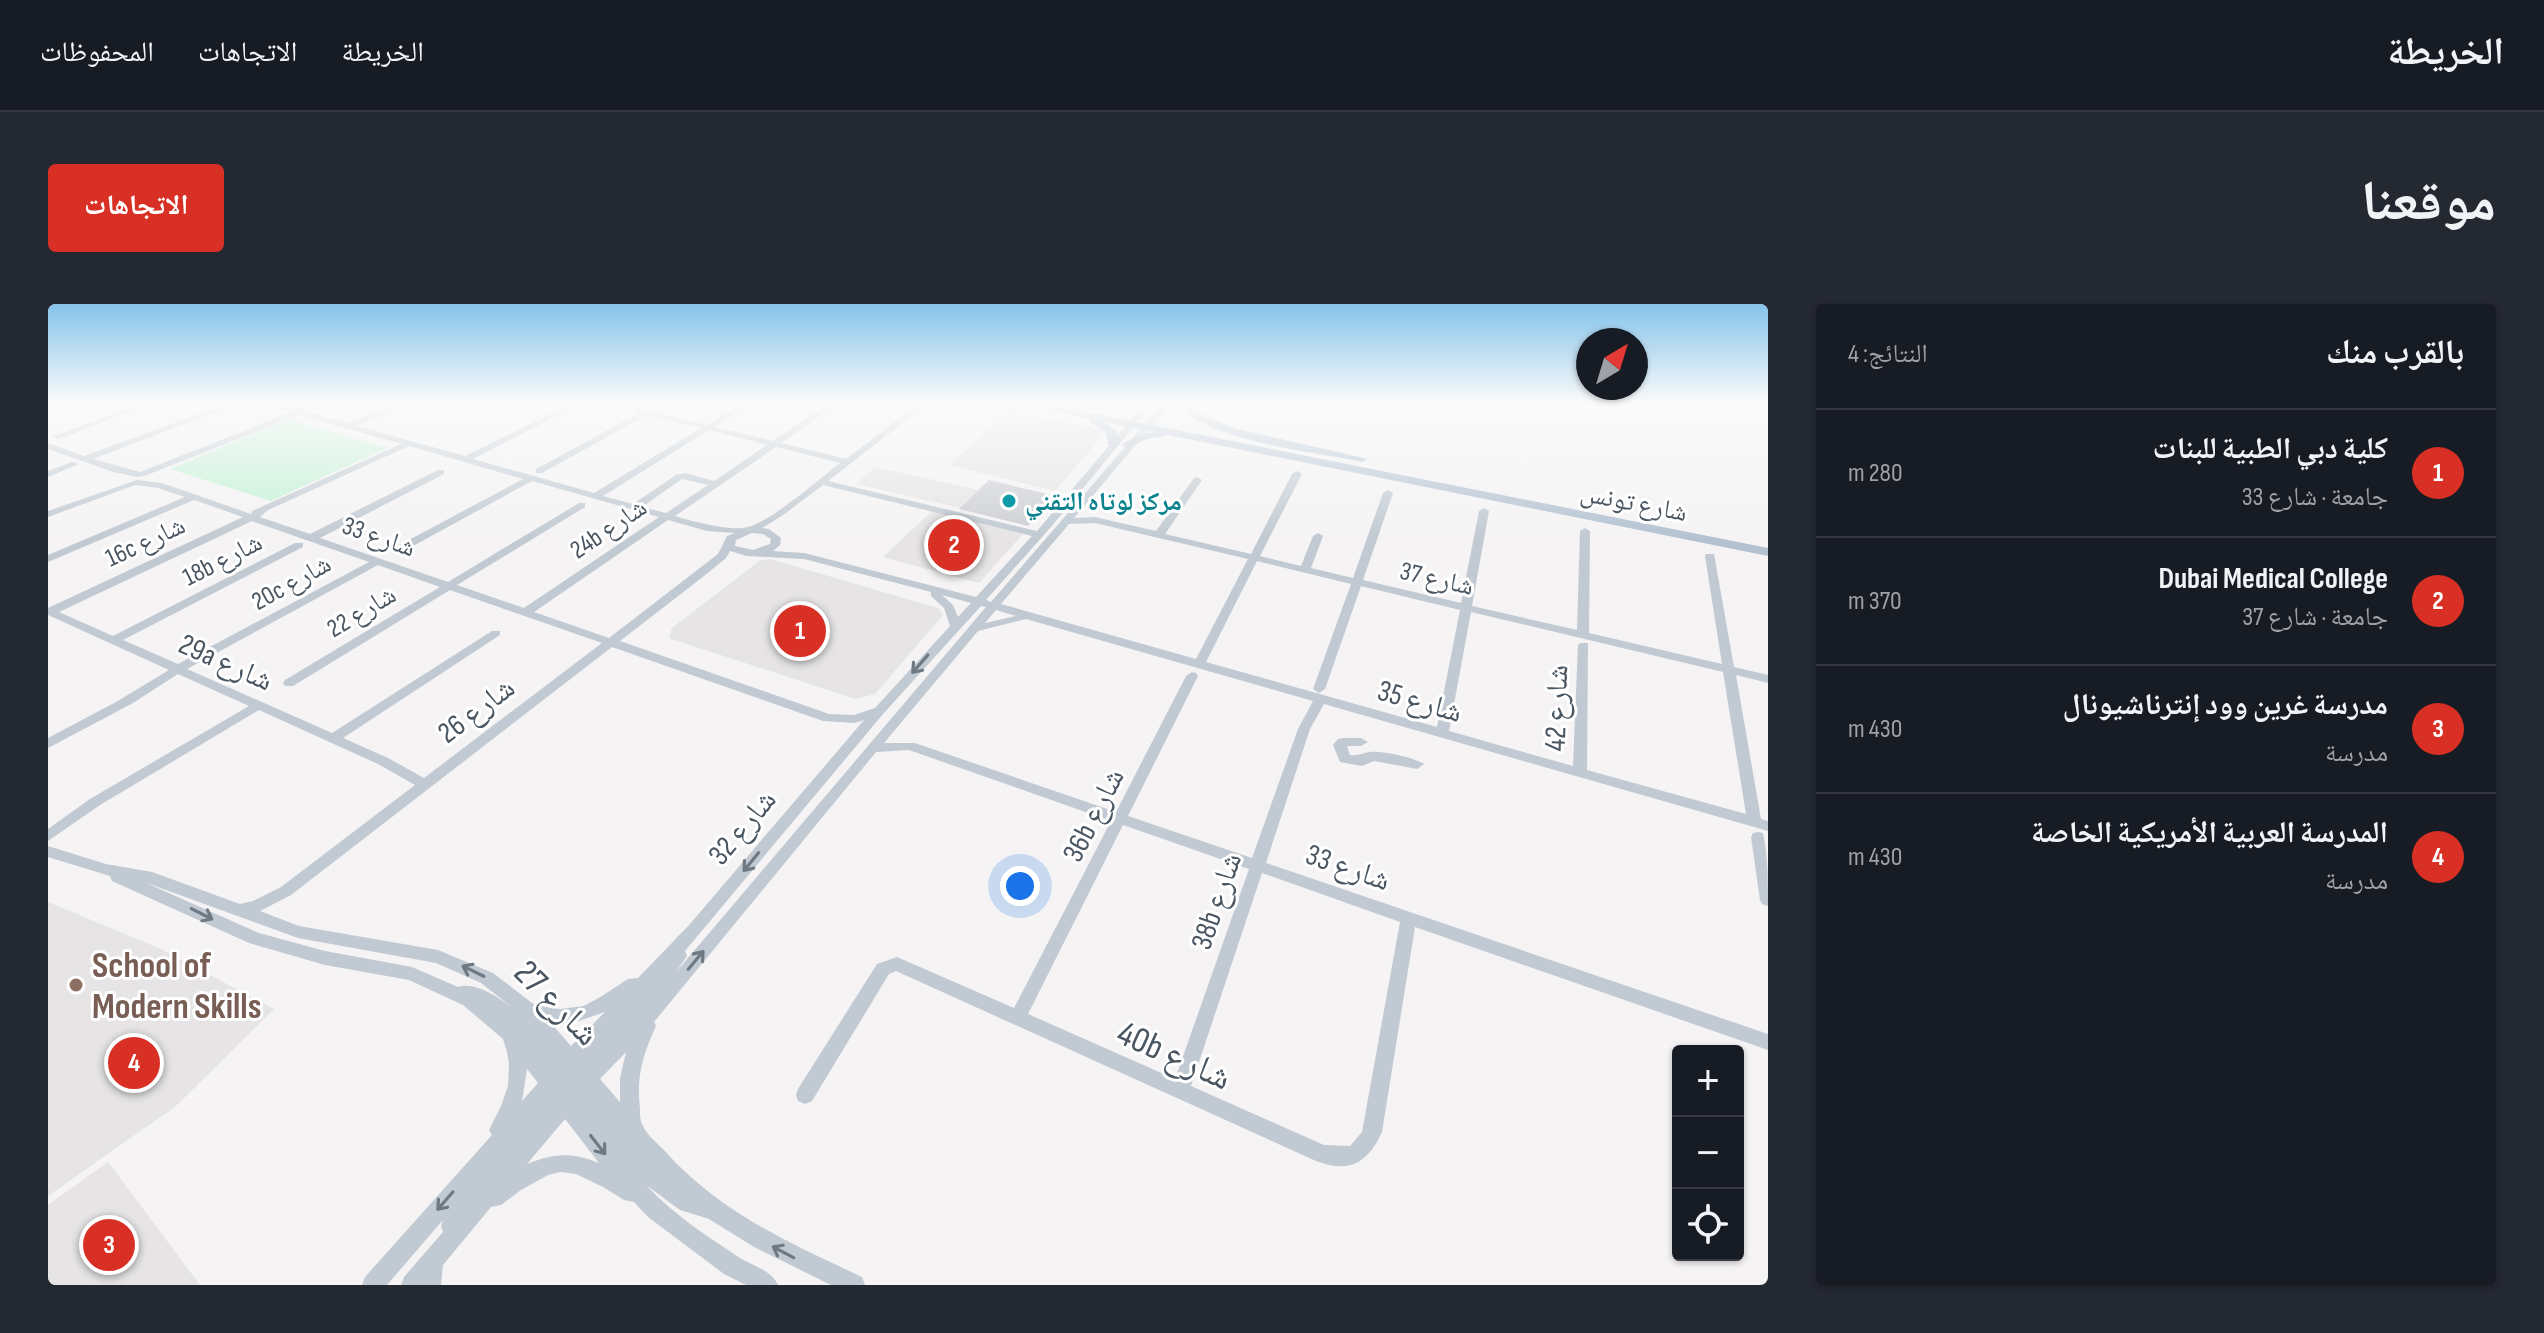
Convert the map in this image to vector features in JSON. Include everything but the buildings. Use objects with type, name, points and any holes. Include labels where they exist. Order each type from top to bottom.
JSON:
[{"type":"main road","name":"شارع تونس","points":[[1247,448],[1768,552]]},
{"type":"main road","name":"شارع تونس","points":[[1295,448],[1768,540]]},
{"type":"main road","points":[[1311,448],[1365,460]]},
{"type":"street","name":"شارع 33","points":[[52,448],[828,718],[843,729],[852,743]]},
{"type":"street","points":[[48,474],[119,448]]},
{"type":"street","points":[[48,514],[211,448]]},
{"type":"street","name":"16c شارع","points":[[49,610],[399,448]]},
{"type":"street","points":[[426,448],[532,475],[707,528],[750,530],[786,509],[866,448]]},
{"type":"street","points":[[466,459],[488,448]]},
{"type":"street","points":[[398,550],[582,448]]},
{"type":"street","points":[[596,496],[675,448]]},
{"type":"street","name":"24b شارع","points":[[525,613],[768,448]]},
{"type":"street","points":[[795,448],[849,461]]},
{"type":"street","name":"شارع 32","points":[[412,1285],[468,1218],[660,966],[696,929],[955,624],[1011,586],[1065,521],[1118,448]]},
{"type":"street","name":"شارع 32","points":[[373,1285],[483,1157],[665,998],[872,748],[977,628],[991,585],[1118,448]]},
{"type":"street","points":[[311,538],[441,472]]},
{"type":"street","name":"36b شارع","points":[[1017,1019],[1297,474]]},
{"type":"street","points":[[635,507],[679,477],[716,484]]},
{"type":"street","points":[[1159,535],[1197,480]]},
{"type":"street","points":[[822,482],[1039,535]]},
{"type":"street","name":"38b شارع","points":[[1180,1091],[1388,493]]},
{"type":"street","points":[[48,559],[191,497]]},
{"type":"street","name":"شارع 22","points":[[289,683],[582,505]]},
{"type":"street","name":"شارع 37","points":[[1075,508],[1095,520]]},
{"type":"street","points":[[707,528],[729,542],[734,550],[756,553],[771,548],[778,519],[786,509]]},
{"type":"street","points":[[1442,734],[1484,511]]},
{"type":"street","name":"شارع 37","points":[[1065,521],[1095,520],[1465,607],[1584,640],[1768,679]]},
{"type":"street","name":"شارع 35","points":[[750,530],[765,531],[812,558]]},
{"type":"street","name":"شارع 26","points":[[237,911],[257,906],[286,891],[700,574],[722,556],[736,535],[750,530]]},
{"type":"street","name":"شارع 42","points":[[1580,773],[1585,531]]},
{"type":"street","points":[[1305,570],[1318,536]]},
{"type":"street","name":"18b شارع","points":[[111,639],[299,545]]},
{"type":"street","points":[[949,659],[949,649],[1024,558],[1025,550]]},
{"type":"street","name":"شارع 35","points":[[756,553],[812,558],[949,593],[1196,671],[1316,695],[1367,713],[1760,828]]},
{"type":"street","name":"شارع 26","points":[[700,574],[729,560],[756,553]]},
{"type":"street","points":[[1710,556],[1760,828],[1768,900]]},
{"type":"street","name":"20c شارع","points":[[48,744],[378,561]]},
{"type":"street","name":"شارع 35","points":[[907,583],[935,594],[984,605]]},
{"type":"street","points":[[949,593],[991,585]]},
{"type":"street","points":[[977,628],[1025,617],[1013,599],[1011,586]]},
{"type":"street","points":[[935,594],[949,607],[955,624]]},
{"type":"street","name":"29a شارع","points":[[49,610],[430,781]]},
{"type":"street","points":[[336,740],[496,633]]},
{"type":"street","points":[[48,828],[256,704]]},
{"type":"street","name":"شارع 33","points":[[828,718],[855,719],[879,711]]},
{"type":"street","points":[[1367,713],[1361,742],[1372,756]]},
{"type":"street","points":[[892,725],[897,737],[910,746]]},
{"type":"street","points":[[1361,742],[1343,742],[1339,750],[1345,759],[1362,761],[1372,756],[1417,764]]},
{"type":"street","name":"شارع 33","points":[[872,748],[910,746],[1768,1042]]},
{"type":"street","points":[[48,836],[95,802]]},
{"type":"street","name":"شارع 27","points":[[48,851],[106,870],[238,932],[274,945],[325,958],[391,968],[450,990],[503,1026],[634,1134],[678,1181],[716,1212],[761,1240],[854,1285]]},
{"type":"street","name":"شارع 27","points":[[106,870],[152,878],[276,925],[339,941],[438,957],[487,978],[528,1010],[615,1167],[655,1210],[708,1249],[767,1285]]},
{"type":"street","points":[[276,925],[276,905],[286,891]]},
{"type":"street","name":"40b شارع","points":[[805,1095],[889,964],[900,965],[1323,1154],[1346,1158],[1364,1149],[1372,1132],[1409,918]]},
{"type":"street","points":[[430,1285],[433,1260],[466,1206],[569,1082],[654,989],[696,929]]},
{"type":"street","points":[[528,1010],[561,1017],[589,1013],[660,966]]},
{"type":"street","points":[[450,990],[480,996],[504,1011],[532,1035],[656,1182],[683,1201],[716,1212]]},
{"type":"street","points":[[634,1134],[628,1089],[634,1052],[665,998]]},
{"type":"street","points":[[483,1157],[508,1115],[518,1086],[519,1062],[503,1026]]},
{"type":"street","points":[[468,1218],[532,1171],[565,1163],[583,1164],[597,1170],[655,1210]]},
{"type":"shaded area","points":[[968,448],[1092,448],[1055,491],[949,465]]},
{"type":"shaded area","points":[[876,467],[978,490],[960,508],[856,484]]},
{"type":"shaded area","points":[[932,511],[1023,534],[979,583],[883,557]]},
{"type":"shaded area","points":[[770,559],[938,608],[943,615],[875,694],[855,699],[669,638],[672,628],[759,561]]},
{"type":"shaded area","points":[[48,902],[161,949],[274,1009],[176,1106],[48,1196]]},
{"type":"shaded area","points":[[108,1162],[200,1285],[48,1285],[48,1205]]},
{"type":"green space","points":[[221,448],[387,448],[271,501],[170,469]]},
{"type":"place","name":"مركز لوتاه التقني","points":[[1009,501]]},
{"type":"place","name":"Dubai Medical College","points":[[954,545]]},
{"type":"place","name":"كلية دبي الطبية للبنات","points":[[800,631]]},
{"type":"place","name":"School of Modern Skills","points":[[76,985]]},
{"type":"place","name":"المدرسة العربية الأمريكية الخاصة","points":[[134,1063]]},
{"type":"place","name":"مدرسة غرين وود إنترناشيونال","points":[[109,1245]]}]
